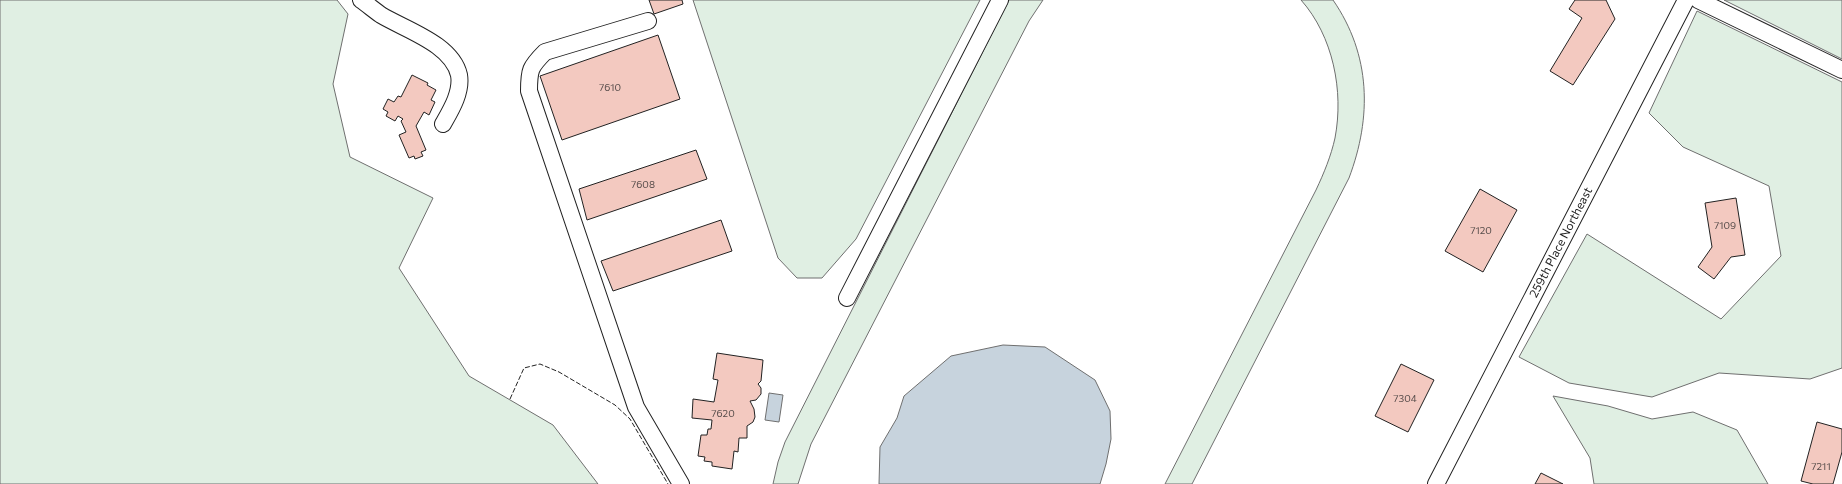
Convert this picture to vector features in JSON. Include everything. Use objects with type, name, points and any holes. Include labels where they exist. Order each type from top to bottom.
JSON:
[{"type":"street","points":[[361,0],[380,14],[438,46],[454,62],[459,76],[458,88],[455,101],[443,124]]},
{"type":"street","points":[[847,298],[1000,0]]},
{"type":"street","name":"259th Place Northeast","points":[[1436,484],[1686,0]]},
{"type":"street","points":[[1698,0],[1842,70]]},
{"type":"street","points":[[648,20],[545,52],[533,64],[529,76],[528,91],[636,406],[680,484]]},
{"type":"green space","points":[[0,0],[337,0],[348,14],[333,84],[350,157],[433,198],[399,268],[469,376],[553,425],[598,484],[0,484]]},
{"type":"green space","points":[[693,0],[980,0],[856,239],[822,278],[797,278],[778,258]]},
{"type":"green space","points":[[1009,0],[1043,0],[1029,21],[811,444],[798,484],[773,484],[778,462],[785,442]]},
{"type":"green space","points":[[1301,0],[1333,0],[1346,21],[1355,42],[1361,64],[1364,87],[1362,132],[1356,155],[1349,178],[1192,484],[1165,484],[1316,190],[1327,164],[1335,138],[1338,102],[1337,83],[1333,65],[1321,30],[1312,14]]},
{"type":"green space","points":[[1724,0],[1842,0],[1842,59]]},
{"type":"green space","points":[[1697,11],[1842,82],[1842,368],[1810,379],[1719,373],[1652,397],[1569,383],[1519,357],[1587,234],[1721,319],[1781,256],[1769,186],[1683,147],[1649,113]]},
{"type":"green space","points":[[1553,396],[1608,406],[1652,419],[1693,412],[1737,430],[1768,484],[1594,484],[1590,458]]},
{"type":"shaded area","points":[[1003,345],[1045,347],[1095,380],[1110,411],[1111,439],[1100,484],[879,484],[880,447],[897,418],[904,396],[951,356]]},
{"type":"shaded area","points":[[769,393],[783,395],[779,422],[765,420]]},
{"type":"building","points":[[649,0],[682,0],[683,4],[654,14]]},
{"type":"building","points":[[1575,0],[1606,0],[1615,19],[1573,85],[1550,71],[1582,18],[1569,9]]},
{"type":"building","points":[[658,35],[680,99],[562,140],[540,76]]},
{"type":"building","points":[[412,75],[428,83],[427,85],[436,90],[431,100],[435,102],[429,115],[424,112],[416,126],[426,150],[421,152],[423,156],[415,159],[414,156],[409,158],[399,135],[406,132],[401,121],[403,119],[398,116],[395,121],[386,116],[388,112],[383,109],[388,99],[394,102],[398,96],[401,97]]},
{"type":"building","points":[[696,150],[707,179],[587,220],[579,189]]},
{"type":"building","points":[[1480,189],[1517,210],[1483,272],[1445,251]]},
{"type":"building","points":[[1736,198],[1745,255],[1731,257],[1714,279],[1698,267],[1712,247],[1705,203]]},
{"type":"building","points":[[721,220],[732,251],[613,291],[601,261]]},
{"type":"building","points":[[717,353],[763,360],[761,381],[758,384],[761,388],[761,394],[756,400],[750,401],[754,409],[755,417],[753,422],[747,426],[747,438],[739,438],[738,452],[734,451],[732,469],[712,466],[712,462],[704,461],[705,457],[698,456],[701,435],[707,435],[708,429],[711,429],[712,420],[692,418],[693,399],[714,402],[718,380],[713,379]]},
{"type":"building","points":[[1401,364],[1434,380],[1408,432],[1375,416]]},
{"type":"building","points":[[1817,422],[1842,429],[1842,452],[1833,484],[1813,484],[1801,481]]},
{"type":"building","points":[[1541,473],[1563,484],[1535,484]]},
{"type":"fence","points":[[510,399],[524,368],[540,364],[559,372],[615,405],[630,419],[668,484]]}]
